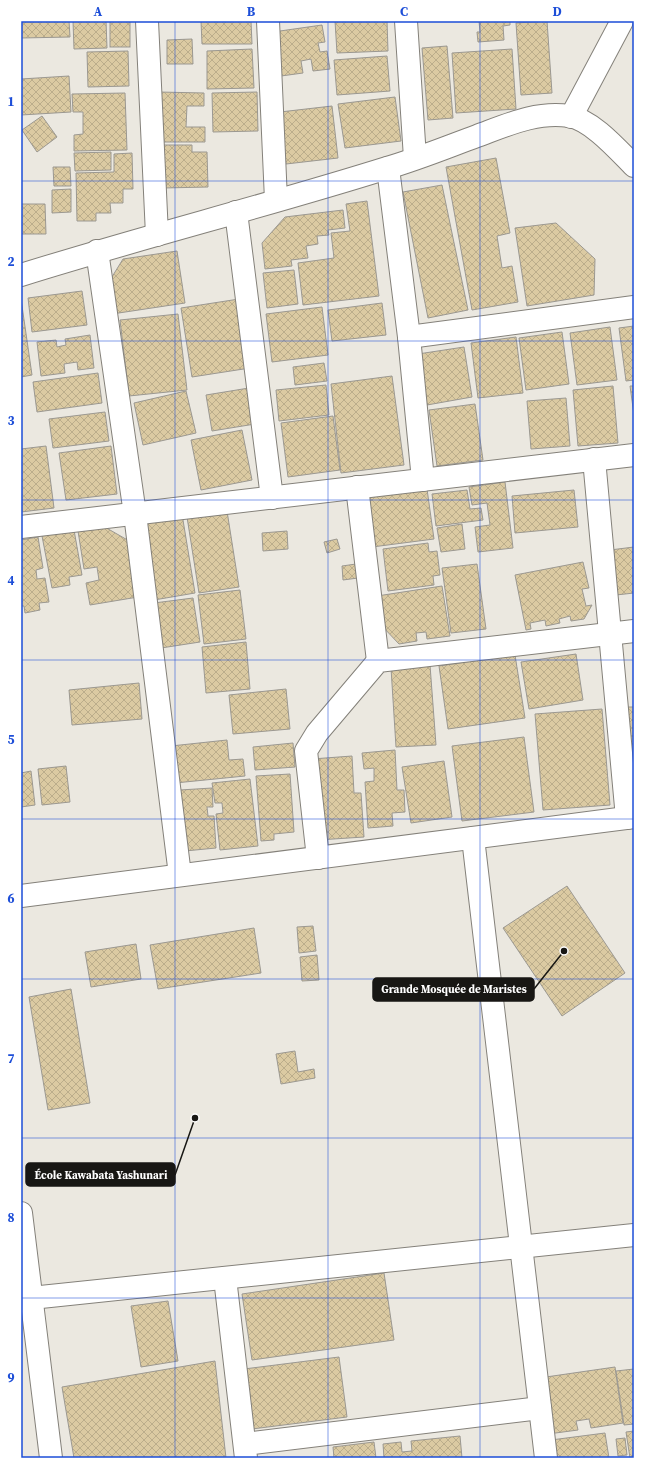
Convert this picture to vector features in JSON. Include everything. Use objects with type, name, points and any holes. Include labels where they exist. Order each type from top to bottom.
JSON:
[{"type":"street","points":[[147,21],[157,235]]},
{"type":"street","points":[[268,21],[276,200]]},
{"type":"street","points":[[406,21],[415,158]]},
{"type":"street","points":[[571,116],[622,21]]},
{"type":"street","points":[[21,275],[97,251],[388,168],[517,121],[546,115],[571,116],[597,131],[634,166]]},
{"type":"street","points":[[388,168],[409,338],[423,480]]},
{"type":"street","points":[[236,212],[272,498]]},
{"type":"street","points":[[97,251],[135,514],[180,875]]},
{"type":"street","points":[[409,338],[634,306]]},
{"type":"street","points":[[21,527],[634,455]]},
{"type":"street","points":[[21,896],[631,818],[610,633],[594,459]]},
{"type":"street","points":[[357,487],[378,661]]},
{"type":"street","points":[[318,858],[306,751],[316,734],[378,661],[634,631]]},
{"type":"street","points":[[473,838],[546,1458]]},
{"type":"street","points":[[21,1213],[51,1458]]},
{"type":"street","points":[[31,1298],[634,1235]]},
{"type":"street","points":[[225,1278],[246,1451],[540,1408]]},
{"type":"building","points":[[21,21],[69,21],[70,37],[21,38]]},
{"type":"building","points":[[73,21],[106,21],[107,48],[74,49]]},
{"type":"building","points":[[110,21],[130,21],[130,47],[110,47]]},
{"type":"building","points":[[201,21],[251,21],[252,44],[202,44]]},
{"type":"building","points":[[335,21],[387,21],[388,51],[337,53]]},
{"type":"building","points":[[479,21],[510,21],[510,25],[503,26],[504,40],[478,42],[477,32],[480,32]]},
{"type":"building","points":[[547,21],[552,93],[521,95],[516,23]]},
{"type":"building","points":[[322,25],[325,42],[318,43],[320,52],[327,51],[330,69],[313,71],[311,59],[301,61],[303,73],[281,76],[273,32]]},
{"type":"building","points":[[192,39],[193,64],[167,64],[167,40]]},
{"type":"building","points":[[447,46],[453,118],[428,120],[422,48]]},
{"type":"building","points":[[252,49],[254,88],[207,89],[207,51]]},
{"type":"building","points":[[512,49],[516,109],[456,113],[452,53]]},
{"type":"building","points":[[128,51],[129,86],[88,87],[87,52]]},
{"type":"building","points":[[387,56],[390,91],[337,95],[334,60]]},
{"type":"building","points":[[69,76],[71,112],[21,115],[21,79]]},
{"type":"building","points":[[159,92],[204,93],[204,106],[187,106],[186,127],[205,127],[205,142],[159,142]]},
{"type":"building","points":[[257,92],[258,131],[213,132],[212,93]]},
{"type":"building","points":[[125,93],[127,150],[74,151],[74,135],[83,134],[83,112],[73,112],[72,94]]},
{"type":"building","points":[[395,97],[401,141],[345,148],[338,104]]},
{"type":"building","points":[[332,106],[338,158],[286,164],[280,112]]},
{"type":"building","points":[[42,116],[57,137],[37,152],[22,130]]},
{"type":"building","points":[[162,145],[192,145],[192,152],[207,152],[208,187],[163,188]]},
{"type":"building","points":[[111,152],[111,170],[75,171],[74,153]]},
{"type":"building","points":[[132,153],[133,189],[123,189],[123,203],[110,203],[111,213],[96,213],[96,221],[77,221],[76,173],[114,172],[114,154]]},
{"type":"building","points":[[496,158],[510,233],[497,236],[502,268],[512,266],[518,302],[472,310],[446,167]]},
{"type":"building","points":[[53,167],[70,167],[71,186],[54,186]]},
{"type":"building","points":[[442,185],[468,310],[428,318],[403,192]]},
{"type":"building","points":[[71,189],[71,212],[52,213],[52,190]]},
{"type":"building","points":[[367,201],[379,296],[303,305],[298,263],[334,258],[331,233],[350,231],[346,204]]},
{"type":"building","points":[[21,204],[45,204],[46,234],[21,234]]},
{"type":"building","points":[[343,210],[345,228],[328,230],[329,235],[317,236],[318,244],[306,246],[308,258],[291,260],[292,266],[265,269],[262,243],[285,217]]},
{"type":"building","points":[[556,223],[595,259],[594,295],[527,306],[515,228]]},
{"type":"building","points":[[177,251],[185,303],[112,314],[107,285],[123,259]]},
{"type":"building","points":[[294,270],[298,304],[267,308],[263,273]]},
{"type":"building","points":[[82,291],[87,325],[32,332],[28,298]]},
{"type":"building","points":[[21,299],[32,375],[21,377]]},
{"type":"building","points":[[239,299],[250,368],[192,377],[181,308]]},
{"type":"building","points":[[382,303],[386,335],[332,341],[328,310]]},
{"type":"building","points":[[322,307],[328,355],[272,362],[266,314]]},
{"type":"building","points":[[178,314],[187,390],[129,396],[120,320]]},
{"type":"building","points":[[634,326],[634,380],[626,381],[619,328]]},
{"type":"building","points":[[610,327],[617,380],[577,385],[570,333]]},
{"type":"building","points":[[562,332],[569,384],[526,390],[519,338]]},
{"type":"building","points":[[90,335],[94,368],[78,370],[77,362],[64,364],[65,373],[41,376],[37,342],[56,340],[57,347],[66,345],[65,339]]},
{"type":"building","points":[[516,337],[523,393],[478,398],[471,343]]},
{"type":"building","points":[[464,347],[472,397],[427,405],[418,354]]},
{"type":"building","points":[[324,363],[327,381],[295,385],[293,367]]},
{"type":"building","points":[[98,373],[102,403],[37,412],[33,382]]},
{"type":"building","points":[[392,376],[404,465],[341,473],[331,384]]},
{"type":"building","points":[[326,385],[329,415],[279,421],[276,390]]},
{"type":"building","points":[[613,386],[618,443],[578,446],[573,390]]},
{"type":"building","points":[[630,386],[634,386],[634,415]]},
{"type":"building","points":[[249,388],[255,424],[212,431],[206,395]]},
{"type":"building","points":[[186,391],[196,433],[143,445],[134,403]]},
{"type":"building","points":[[566,398],[570,446],[531,449],[527,401]]},
{"type":"building","points":[[475,404],[483,460],[437,466],[429,410]]},
{"type":"building","points":[[105,412],[109,441],[53,448],[49,419]]},
{"type":"building","points":[[333,416],[340,470],[288,477],[281,423]]},
{"type":"building","points":[[242,430],[252,480],[201,490],[191,440]]},
{"type":"building","points":[[46,446],[54,508],[21,512],[21,449]]},
{"type":"building","points":[[111,446],[117,494],[66,500],[59,453]]},
{"type":"building","points":[[505,482],[513,548],[478,552],[475,527],[490,525],[487,503],[472,505],[469,487]]},
{"type":"building","points":[[427,489],[434,539],[372,547],[365,497]]},
{"type":"building","points":[[467,490],[470,509],[481,508],[483,520],[436,526],[432,494]]},
{"type":"building","points":[[574,490],[578,527],[515,533],[512,496]]},
{"type":"building","points":[[227,511],[239,587],[199,593],[187,517]]},
{"type":"building","points":[[182,514],[195,593],[154,600],[142,521]]},
{"type":"building","points":[[462,524],[465,549],[441,552],[437,528]]},
{"type":"building","points":[[103,526],[131,542],[138,597],[90,605],[86,583],[99,580],[97,567],[84,569],[78,531]]},
{"type":"building","points":[[74,530],[82,575],[69,577],[70,585],[52,588],[42,536]]},
{"type":"building","points":[[287,531],[288,549],[263,551],[262,533]]},
{"type":"building","points":[[38,537],[43,568],[36,570],[37,579],[45,578],[49,602],[39,603],[40,610],[25,613],[24,606],[21,606],[21,540]]},
{"type":"building","points":[[337,539],[340,549],[327,553],[324,542]]},
{"type":"building","points":[[428,543],[429,552],[437,551],[440,575],[433,576],[434,585],[388,591],[383,549]]},
{"type":"building","points":[[634,547],[634,593],[616,595],[610,550]]},
{"type":"building","points":[[583,562],[589,588],[582,589],[586,606],[592,605],[584,619],[571,621],[570,616],[559,619],[560,623],[546,626],[545,620],[530,623],[531,629],[526,630],[515,575]]},
{"type":"building","points":[[356,564],[358,578],[343,580],[342,566]]},
{"type":"building","points":[[477,564],[486,629],[451,633],[442,568]]},
{"type":"building","points":[[442,586],[450,636],[427,639],[426,632],[416,633],[417,641],[399,644],[382,626],[377,596]]},
{"type":"building","points":[[240,590],[246,639],[204,644],[198,595]]},
{"type":"building","points":[[193,598],[200,642],[161,648],[154,603]]},
{"type":"building","points":[[246,642],[250,689],[206,693],[202,647]]},
{"type":"building","points":[[576,654],[583,700],[529,709],[521,662]]},
{"type":"building","points":[[515,655],[525,718],[448,729],[439,666]]},
{"type":"building","points":[[430,665],[436,745],[396,747],[391,668]]},
{"type":"building","points":[[139,683],[142,719],[72,725],[69,690]]},
{"type":"building","points":[[286,689],[290,729],[233,734],[229,695]]},
{"type":"building","points":[[626,707],[634,707],[634,768],[629,768]]},
{"type":"building","points":[[602,709],[610,805],[543,810],[535,714]]},
{"type":"building","points":[[524,737],[534,812],[462,821],[452,746]]},
{"type":"building","points":[[227,740],[229,760],[243,759],[245,776],[175,783],[171,746]]},
{"type":"building","points":[[293,743],[295,767],[255,770],[253,747]]},
{"type":"building","points":[[395,750],[397,790],[404,790],[405,812],[392,813],[393,826],[368,828],[365,782],[374,781],[374,768],[364,769],[362,753]]},
{"type":"building","points":[[352,756],[354,793],[361,793],[364,837],[318,840],[312,759]]},
{"type":"building","points":[[444,761],[452,817],[411,823],[402,767]]},
{"type":"building","points":[[66,766],[70,802],[42,805],[38,769]]},
{"type":"building","points":[[31,771],[35,805],[21,807],[21,773]]},
{"type":"building","points":[[290,774],[294,832],[274,834],[274,840],[261,841],[256,776]]},
{"type":"building","points":[[250,779],[258,846],[220,850],[216,814],[223,813],[222,803],[215,803],[212,783]]},
{"type":"building","points":[[212,788],[213,807],[207,807],[208,816],[214,816],[216,848],[185,851],[180,790]]},
{"type":"building","points":[[567,886],[625,973],[562,1016],[503,928]]},
{"type":"building","points":[[313,926],[316,951],[299,953],[297,927]]},
{"type":"building","points":[[254,928],[261,973],[158,989],[150,945]]},
{"type":"building","points":[[136,944],[141,979],[91,987],[85,952]]},
{"type":"building","points":[[317,955],[319,980],[302,981],[300,957]]},
{"type":"building","points":[[71,989],[90,1103],[48,1110],[29,997]]},
{"type":"building","points":[[295,1051],[298,1072],[314,1069],[315,1078],[281,1084],[276,1054]]},
{"type":"building","points":[[384,1273],[394,1340],[252,1360],[242,1294]]},
{"type":"building","points":[[168,1301],[178,1361],[141,1367],[131,1306]]},
{"type":"building","points":[[339,1357],[347,1417],[252,1429],[244,1369]]},
{"type":"building","points":[[215,1361],[226,1458],[74,1458],[62,1387]]},
{"type":"building","points":[[615,1367],[623,1423],[591,1428],[589,1419],[576,1421],[578,1430],[548,1434],[539,1378]]},
{"type":"building","points":[[634,1369],[634,1424],[624,1425],[616,1371]]},
{"type":"building","points":[[634,1431],[634,1458],[630,1458],[626,1432]]},
{"type":"building","points":[[605,1433],[609,1458],[553,1458],[551,1440]]},
{"type":"building","points":[[460,1436],[462,1458],[384,1458],[383,1444],[401,1442],[402,1452],[412,1451],[411,1441]]},
{"type":"building","points":[[625,1438],[627,1455],[618,1456],[616,1439]]},
{"type":"building","points":[[374,1442],[376,1458],[334,1458],[333,1447]]},
{"type":"place","name":"Grande Mosquée de Maristes","points":[[564,951]]},
{"type":"place","name":"École Kawabata Yashunari","points":[[195,1118]]}]
